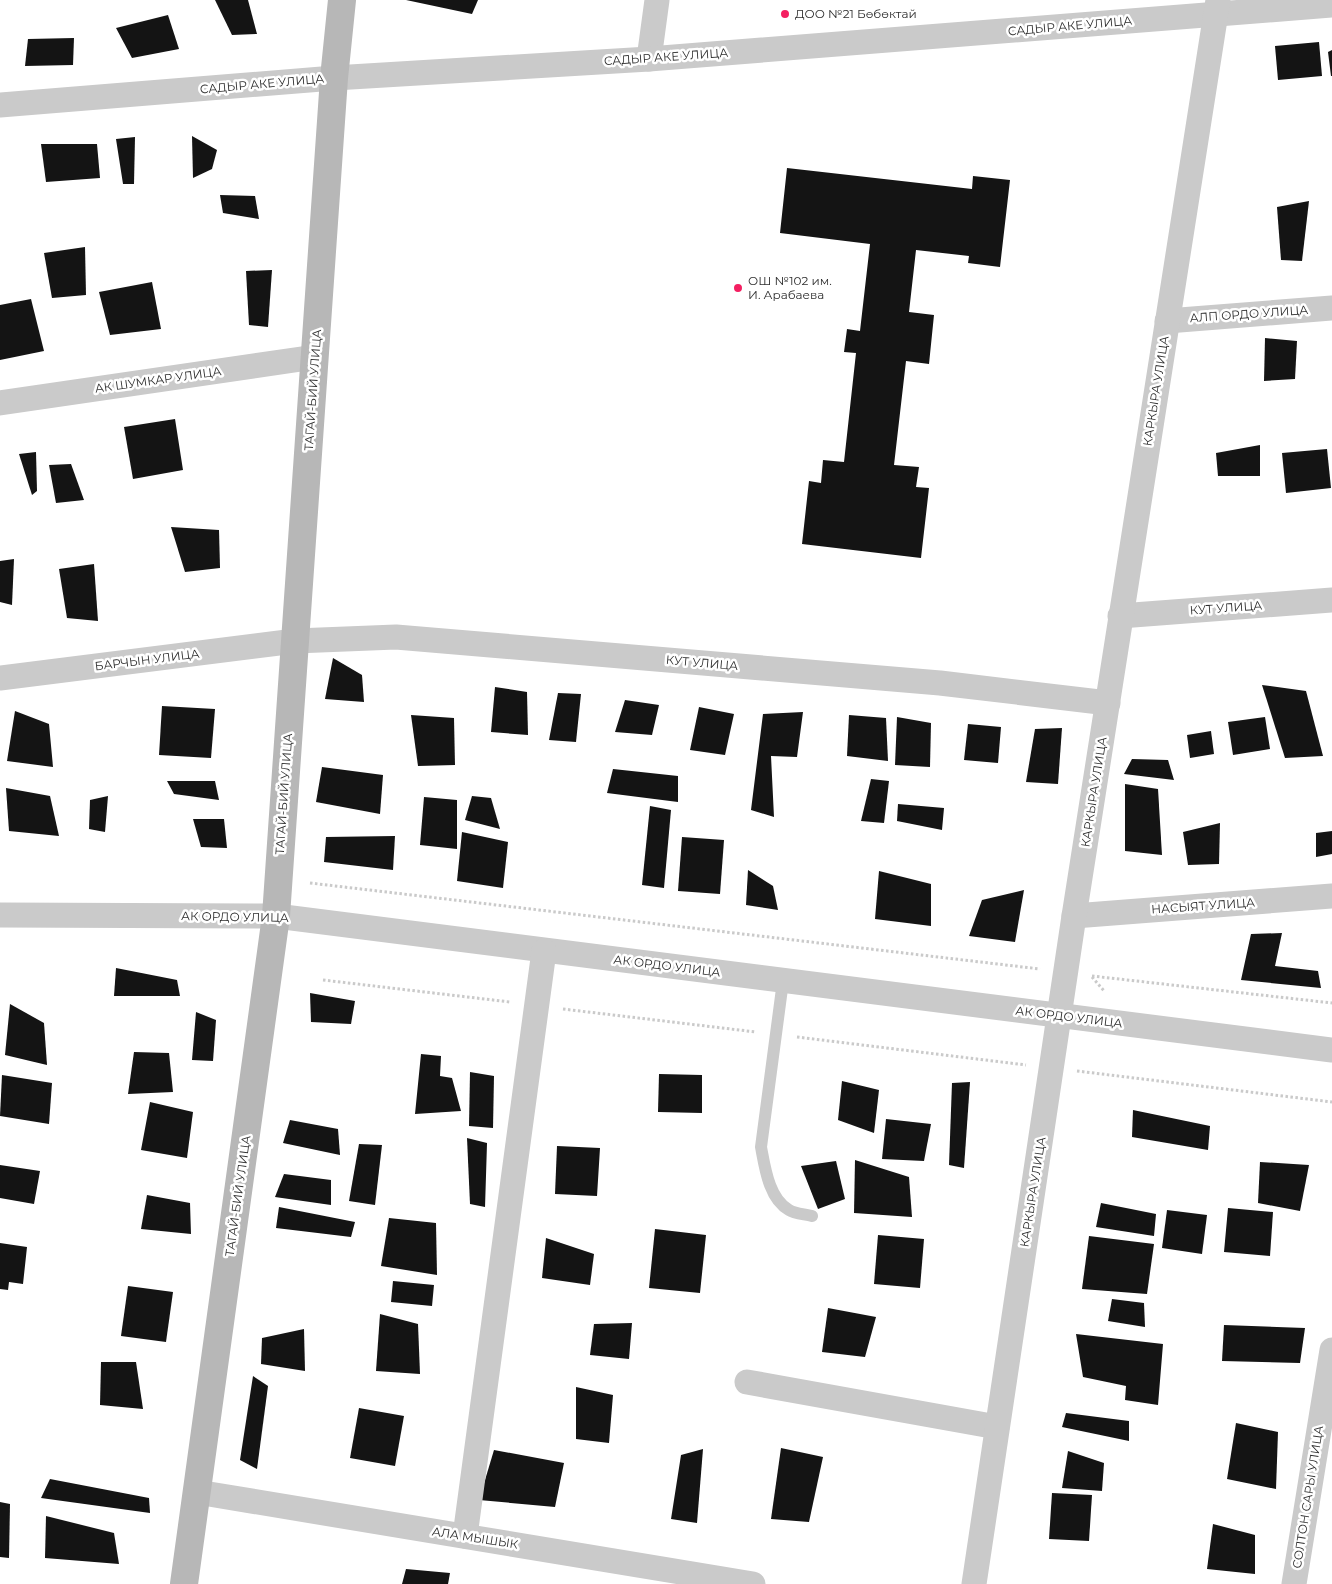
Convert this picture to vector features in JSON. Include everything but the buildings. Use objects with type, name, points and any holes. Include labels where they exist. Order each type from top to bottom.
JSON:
[{"type":"street","name":"ТАГАЙ-БИЙ УЛИЦА","points":[[184,1584],[276,916],[334,78],[342,0]]},
{"type":"street","points":[[650,59],[657,0]]},
{"type":"street","name":"САДЫР АКЕ УЛИЦА","points":[[0,105],[334,78],[650,59],[1217,7],[1332,5]]},
{"type":"street","name":"КАРКЫРА УЛИЦА","points":[[974,1584],[1120,616],[1217,7]]},
{"type":"street","name":"АЛП ОРДО УЛИЦА","points":[[1167,320],[1332,308]]},
{"type":"street","name":"АК ШУМКАР УЛИЦА","points":[[0,403],[315,356]]},
{"type":"street","name":"КУТ УЛИЦА","points":[[1120,616],[1332,600]]},
{"type":"street","name":"КУТ УЛИЦА","points":[[295,641],[406,638],[940,683],[1108,703]]},
{"type":"street","name":"БАРЧЫН УЛИЦА","points":[[0,678],[295,641]]},
{"type":"street","name":"НАСЫЯТ УЛИЦА","points":[[1074,916],[1332,896]]},
{"type":"street","name":"АК ОРДО УЛИЦА","points":[[0,915],[276,916],[1332,1050]]},
{"type":"street","points":[[465,1536],[538,1006],[544,950]]},
{"type":"street","name":"СОЛТОН САРЫ УЛИЦА","points":[[1294,1584],[1332,1350]]},
{"type":"street","points":[[747,1382],[997,1426]]},
{"type":"street","name":"АЛА МЫШЫК","points":[[197,1492],[753,1584]]},
{"type":"lane","points":[[783,981],[761,1147],[766,1173],[778,1200],[790,1211],[812,1216]]},
{"type":"path","points":[[310,884],[1043,970]]},
{"type":"path","points":[[1105,992],[1091,976],[1332,1004]]},
{"type":"path","points":[[322,980],[1332,1102]]},
{"type":"place","name":"ДОО №21 Бөбөктай","points":[[785,14]]},
{"type":"place","name":"ОШ №102 им. И. Арабаева","points":[[738,288]]}]
